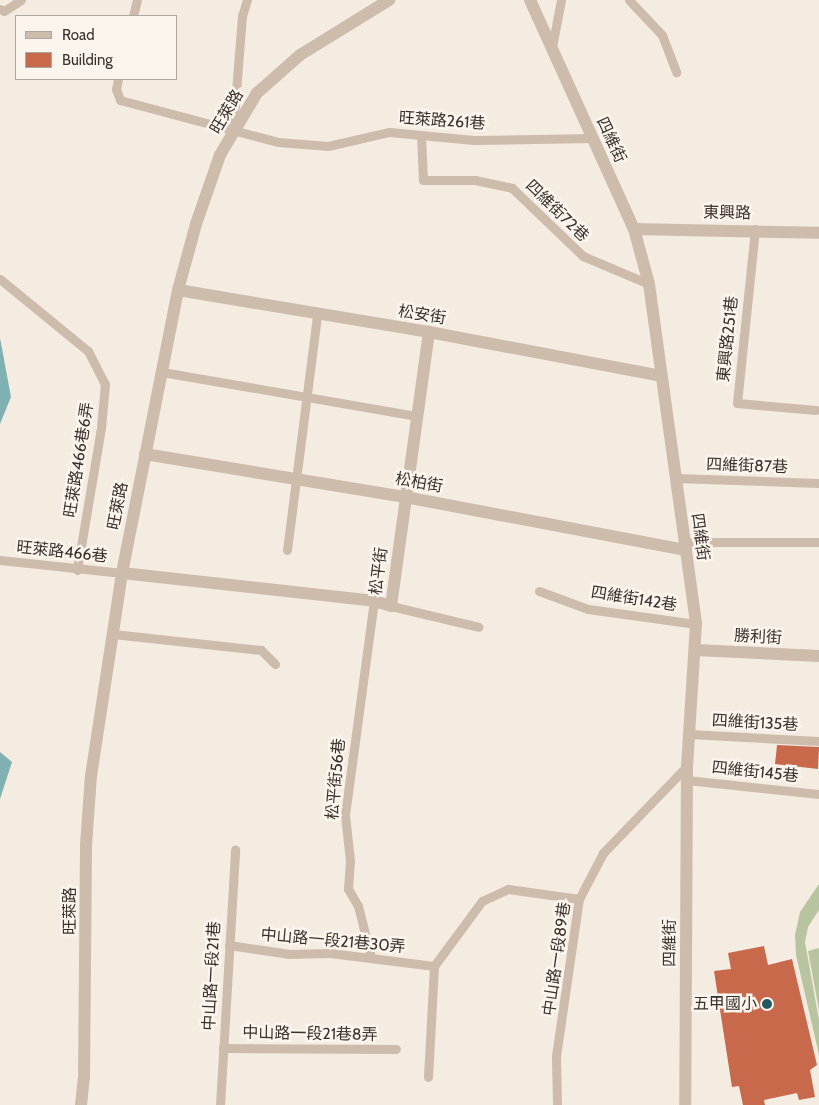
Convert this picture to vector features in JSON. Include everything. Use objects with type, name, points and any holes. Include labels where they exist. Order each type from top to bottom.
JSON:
[{"type":"street","name":"旺萊路","points":[[83,1105],[87,835],[91,776],[122,573],[178,290],[212,174],[232,131],[257,93],[283,68],[389,0]]},
{"type":"street","name":"四維街","points":[[530,0],[634,228],[649,284],[696,624],[696,650],[687,766],[685,1105]]},
{"type":"street","name":"東興路","points":[[634,228],[755,229],[819,233]]},
{"type":"street","name":"松安街","points":[[178,290],[317,315],[429,332],[661,376]]},
{"type":"street","name":"松平街","points":[[122,573],[374,601],[391,606],[429,332]]},
{"type":"street","name":"松柏街","points":[[145,454],[685,546]]},
{"type":"street","name":"勝利街","points":[[696,650],[819,656]]},
{"type":"lane","points":[[0,9],[4,11],[21,0]]},
{"type":"lane","points":[[133,15],[137,0]]},
{"type":"lane","points":[[232,131],[242,16],[247,0]]},
{"type":"lane","points":[[552,47],[562,0]]},
{"type":"lane","points":[[629,0],[662,35],[676,72]]},
{"type":"lane","name":"旺萊路261巷","points":[[118,80],[116,88],[120,100],[278,142],[328,146],[389,132],[474,140],[592,138]]},
{"type":"lane","name":"四維街72巷","points":[[421,135],[423,180],[476,180],[512,188],[583,256],[649,284]]},
{"type":"lane","name":"東興路251巷","points":[[755,229],[737,403],[816,410]]},
{"type":"lane","name":"旺萊路466巷6弄","points":[[0,279],[88,351],[105,384],[101,428],[77,570]]},
{"type":"lane","points":[[287,550],[317,315]]},
{"type":"lane","points":[[162,372],[307,400],[417,416]]},
{"type":"lane","name":"四維街87巷","points":[[675,478],[819,484]]},
{"type":"lane","points":[[685,546],[819,542]]},
{"type":"lane","name":"旺萊路466巷","points":[[0,560],[77,570],[122,573]]},
{"type":"lane","name":"四維街142巷","points":[[539,591],[588,609],[696,624]]},
{"type":"lane","name":"松平街56巷","points":[[372,957],[358,906],[348,889],[350,861],[345,815],[374,601]]},
{"type":"lane","points":[[391,606],[479,627]]},
{"type":"lane","points":[[113,634],[261,650],[276,664]]},
{"type":"lane","name":"四維街135巷","points":[[689,734],[819,741]]},
{"type":"lane","name":"中山路一段89巷","points":[[557,1105],[556,1056],[580,899],[603,853],[687,766]]},
{"type":"lane","name":"四維街145巷","points":[[687,780],[819,794]]},
{"type":"lane","name":"中山路一段21巷","points":[[220,1105],[235,849]]},
{"type":"lane","points":[[428,1077],[434,966],[482,901],[508,890],[580,899]]},
{"type":"lane","name":"中山路一段21巷30弄","points":[[229,946],[289,954],[330,953],[372,957],[434,966]]},
{"type":"lane","name":"中山路一段21巷8弄","points":[[223,1048],[396,1050]]},
{"type":"green space","points":[[819,884],[819,910],[808,927],[805,942],[819,1020],[819,1055],[796,955],[795,935],[800,912]]},
{"type":"green space","points":[[819,948],[819,1010],[808,951]]},
{"type":"water","points":[[0,338],[11,397],[0,424]]},
{"type":"water","points":[[0,752],[12,762],[0,799]]},
{"type":"building","points":[[777,745],[819,747],[818,769],[775,764]]},
{"type":"building","points":[[764,946],[768,965],[792,959],[817,1065],[810,1070],[815,1097],[799,1100],[797,1093],[764,1100],[765,1105],[743,1105],[739,1086],[732,1087],[714,971],[731,969],[728,953]]},
{"type":"place","name":"五甲國小","points":[[767,1004]]}]
